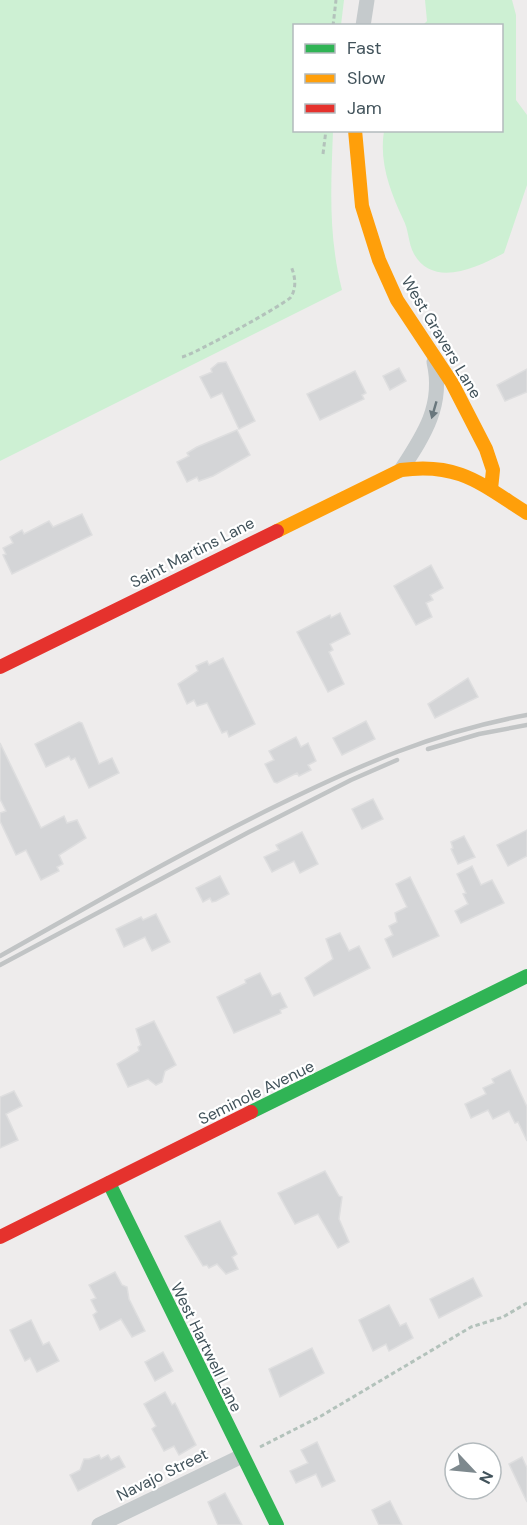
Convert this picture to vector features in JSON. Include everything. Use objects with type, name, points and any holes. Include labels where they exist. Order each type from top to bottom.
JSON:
[{"type":"street","points":[[363,24],[367,0]]},
{"type":"street","name":"West Gravers Lane","points":[[355,132],[362,206],[378,260],[397,300],[452,383],[486,449],[494,470],[491,489]]},
{"type":"street","points":[[401,470],[435,410],[438,387],[431,353]]},
{"type":"street","name":"Saint Martins Lane","points":[[0,667],[401,470],[428,466],[470,475],[527,513]]},
{"type":"street","name":"Seminole Avenue","points":[[0,1237],[527,976]]},
{"type":"street","name":"West Hartwell Lane","points":[[109,1183],[277,1525]]},
{"type":"street","name":"Navajo Street","points":[[99,1525],[242,1456]]},
{"type":"path","points":[[333,24],[336,0]]},
{"type":"path","points":[[322,154],[326,132]]},
{"type":"path","points":[[182,357],[200,351],[240,326],[285,303],[294,290],[295,274],[291,266]]},
{"type":"path","points":[[242,1456],[321,1416],[471,1328],[503,1317],[527,1303]]},
{"type":"green space","points":[[0,0],[344,0],[341,24],[293,24],[293,132],[333,132],[332,230],[342,290],[0,461]]},
{"type":"green space","points":[[425,0],[512,0],[516,15],[516,100],[527,115],[527,185],[504,253],[469,269],[456,272],[444,273],[432,270],[422,264],[414,254],[384,165],[384,132],[503,132],[503,24],[424,24],[427,21]]},
{"type":"building","points":[[226,362],[255,421],[239,429],[222,393],[211,398],[200,377],[212,372],[211,369],[218,363]]},
{"type":"building","points":[[399,368],[406,381],[390,390],[383,376]]},
{"type":"building","points":[[527,369],[527,392],[505,401],[497,385]]},
{"type":"building","points":[[355,371],[366,393],[362,395],[364,399],[320,420],[307,394]]},
{"type":"building","points":[[237,430],[250,455],[213,476],[199,481],[197,477],[187,482],[177,462],[189,456],[187,453],[197,447]]},
{"type":"building","points":[[82,514],[92,535],[12,574],[3,555],[6,554],[3,548],[13,543],[10,537],[22,530],[24,534],[49,521],[53,527]]},
{"type":"building","points":[[431,565],[443,588],[430,595],[433,600],[426,603],[432,617],[416,625],[394,586]]},
{"type":"building","points":[[340,613],[350,634],[330,644],[333,650],[329,652],[344,684],[328,692],[297,632],[330,615],[331,618]]},
{"type":"building","points":[[223,658],[255,724],[229,737],[227,731],[222,733],[207,703],[197,706],[194,700],[187,704],[178,684],[198,671],[196,666],[207,661],[209,665]]},
{"type":"building","points":[[468,678],[478,697],[435,718],[428,704]]},
{"type":"building","points":[[366,721],[375,739],[342,755],[333,738]]},
{"type":"building","points":[[79,722],[82,723],[99,764],[112,758],[119,773],[89,788],[75,758],[71,760],[69,756],[46,767],[35,744]]},
{"type":"building","points":[[296,737],[301,747],[308,743],[316,761],[308,765],[311,770],[299,776],[297,773],[277,783],[274,782],[265,764],[274,760],[269,751]]},
{"type":"building","points":[[0,743],[41,828],[64,816],[67,823],[77,820],[86,838],[59,855],[63,864],[57,867],[59,871],[41,880],[26,850],[16,855],[0,821],[0,813],[6,811],[0,799]]},
{"type":"building","points":[[373,799],[383,819],[362,829],[352,809]]},
{"type":"building","points":[[527,830],[527,856],[508,866],[497,845]]},
{"type":"building","points":[[302,832],[318,864],[300,873],[294,861],[272,872],[264,857],[279,850],[276,845]]},
{"type":"building","points":[[464,836],[475,857],[458,864],[451,849],[453,848],[451,842]]},
{"type":"building","points":[[472,866],[481,885],[492,880],[504,903],[461,923],[455,911],[468,904],[463,894],[466,893],[457,874]]},
{"type":"building","points":[[220,876],[229,894],[216,901],[212,902],[210,898],[203,902],[196,888]]},
{"type":"building","points":[[410,877],[439,936],[393,957],[385,939],[393,935],[389,926],[397,922],[395,913],[407,907],[396,884]]},
{"type":"building","points":[[156,914],[170,942],[152,951],[145,937],[124,947],[116,929],[141,917],[143,920]]},
{"type":"building","points":[[340,933],[349,951],[359,946],[370,968],[314,996],[305,978],[333,959],[326,939]]},
{"type":"building","points":[[260,973],[272,996],[280,993],[287,1007],[280,1010],[281,1013],[234,1033],[217,997],[246,983],[245,980]]},
{"type":"building","points":[[154,1021],[176,1065],[165,1071],[162,1082],[156,1085],[148,1079],[128,1087],[117,1064],[139,1051],[138,1047],[141,1045],[136,1029]]},
{"type":"building","points":[[510,1070],[527,1107],[527,1141],[518,1122],[515,1123],[509,1111],[493,1119],[488,1110],[471,1118],[465,1104],[486,1094],[483,1088],[494,1083],[492,1079]]},
{"type":"building","points":[[14,1091],[22,1106],[6,1114],[18,1140],[0,1148],[0,1097]]},
{"type":"building","points":[[325,1171],[339,1196],[342,1197],[339,1219],[349,1242],[338,1248],[318,1214],[295,1224],[278,1193]]},
{"type":"building","points":[[220,1221],[237,1254],[232,1257],[238,1269],[226,1274],[217,1264],[209,1268],[207,1265],[203,1266],[185,1236]]},
{"type":"building","points":[[115,1272],[122,1285],[127,1287],[129,1299],[145,1331],[132,1337],[121,1319],[100,1330],[93,1315],[97,1312],[91,1300],[96,1298],[89,1285]]},
{"type":"building","points":[[473,1278],[482,1296],[439,1318],[430,1299]]},
{"type":"building","points":[[389,1305],[400,1326],[406,1323],[413,1338],[389,1351],[386,1344],[373,1351],[359,1320]]},
{"type":"building","points":[[31,1320],[43,1345],[49,1342],[59,1361],[37,1372],[30,1358],[25,1361],[10,1330]]},
{"type":"building","points":[[312,1348],[324,1373],[280,1397],[269,1369]]},
{"type":"building","points":[[163,1352],[173,1371],[155,1381],[145,1362]]},
{"type":"building","points":[[165,1392],[172,1405],[175,1403],[196,1445],[179,1455],[174,1446],[164,1451],[152,1429],[156,1426],[144,1404]]},
{"type":"building","points":[[317,1442],[335,1481],[322,1487],[316,1474],[296,1483],[290,1471],[308,1463],[301,1450]]},
{"type":"building","points":[[99,1455],[101,1459],[108,1455],[111,1460],[119,1456],[125,1467],[78,1491],[70,1475],[80,1470],[84,1459]]},
{"type":"building","points":[[522,1457],[527,1468],[527,1502],[509,1464]]},
{"type":"building","points":[[225,1493],[242,1525],[218,1525],[208,1502]]},
{"type":"building","points":[[390,1501],[402,1525],[379,1525],[372,1510]]},
{"type":"railway","points":[[0,956],[206,842],[338,777],[429,740],[527,715]]},
{"type":"railway","points":[[428,749],[479,734],[527,725]]},
{"type":"railway","points":[[0,965],[249,832],[351,780],[397,760]]},
{"type":"traffic: fast","points":[[251,1112],[527,976]]},
{"type":"traffic: fast","points":[[109,1183],[277,1525]]},
{"type":"traffic: slow","points":[[355,132],[362,206],[379,260],[397,300],[452,383],[486,449],[493,470],[491,489]]},
{"type":"traffic: slow","points":[[277,531],[401,470],[421,468],[454,472],[482,485],[527,513]]},
{"type":"traffic: jam","points":[[0,667],[277,531]]},
{"type":"traffic: jam","points":[[0,1237],[251,1112]]}]
